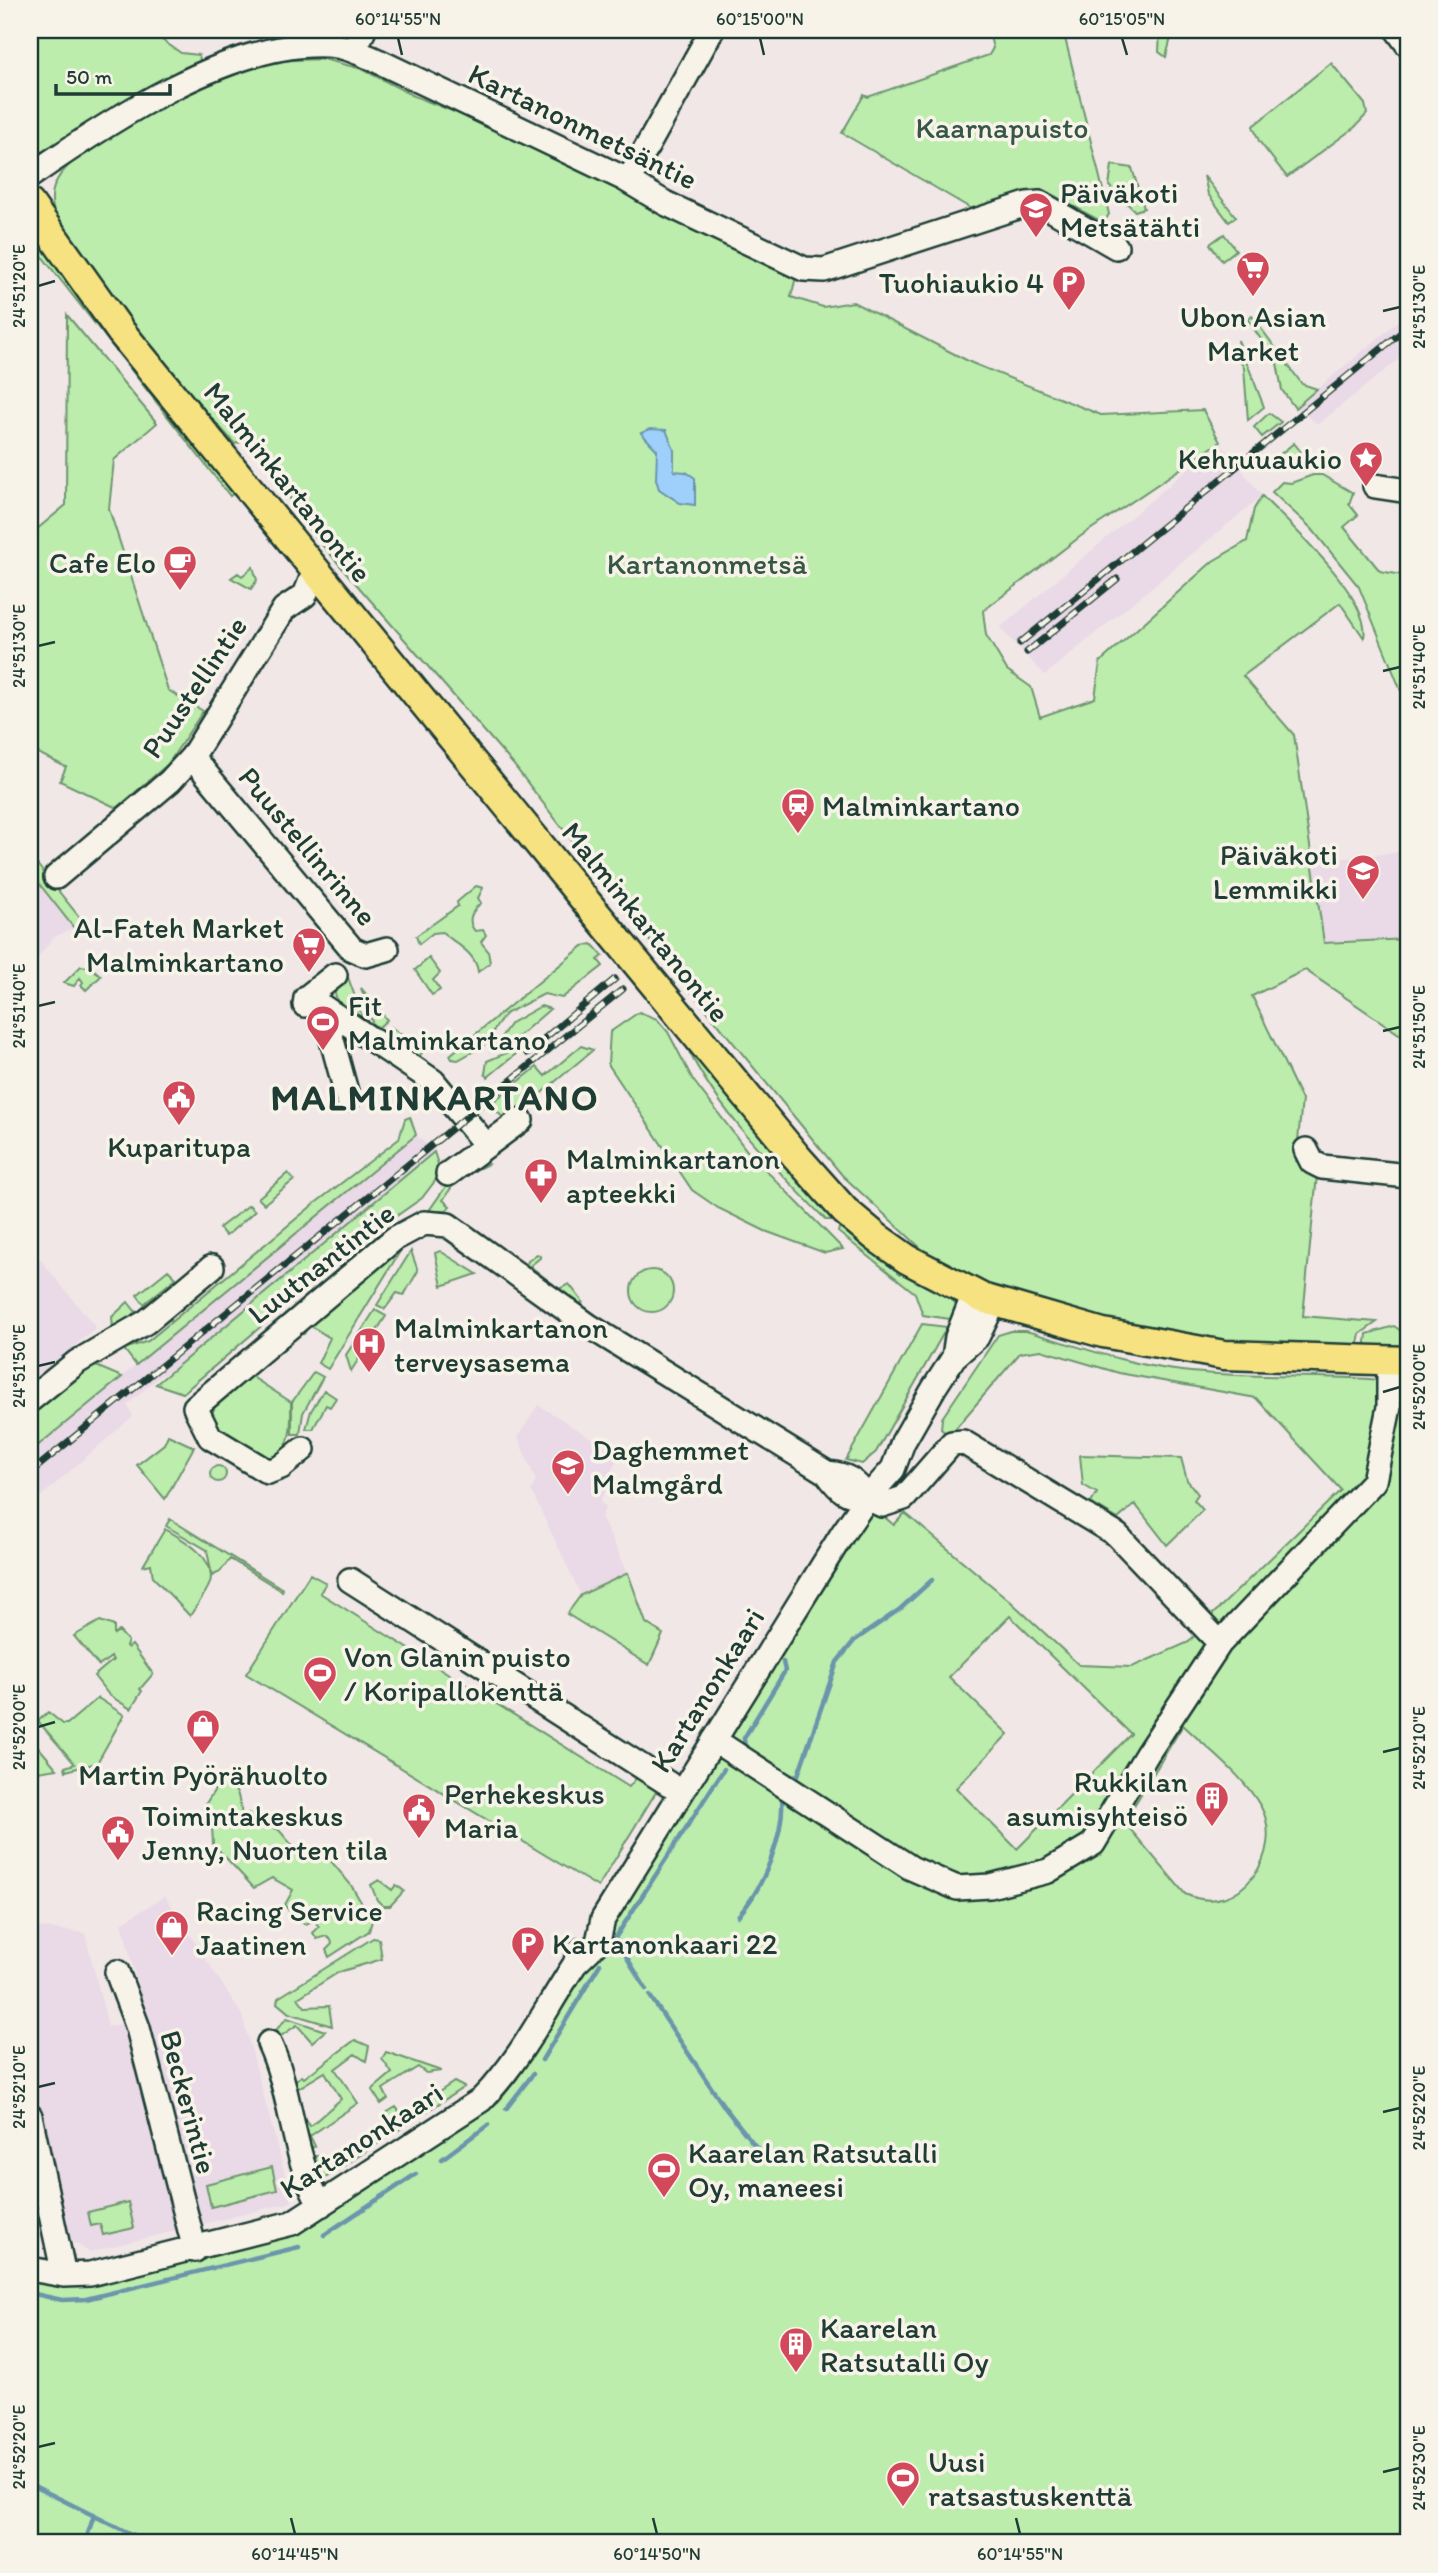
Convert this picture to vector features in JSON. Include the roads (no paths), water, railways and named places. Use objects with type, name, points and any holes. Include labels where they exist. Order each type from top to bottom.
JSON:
[{"type":"main road","name":"Malminkartanontie","points":[[30,204],[121,332],[796,1157],[845,1211],[907,1259],[984,1299],[1103,1333],[1224,1355],[1399,1360]]},
{"type":"street","points":[[628,181],[712,30]]},
{"type":"street","points":[[1397,30],[1408,45]]},
{"type":"street","name":"Kartanonmetsäntie","points":[[30,176],[126,114],[241,58],[359,40],[665,203],[779,258],[814,271],[1027,204],[1040,203],[1116,247]]},
{"type":"street","points":[[1376,486],[1408,491]]},
{"type":"street","name":"Puustellintie","points":[[56,877],[170,781],[192,757],[284,609],[304,595],[316,568]]},
{"type":"street","name":"Puustellinrinne","points":[[192,757],[352,949],[366,955],[387,949]]},
{"type":"street","points":[[335,975],[306,998],[314,1006],[374,1033],[419,1065],[486,1145]]},
{"type":"street","points":[[314,1006],[348,1099]]},
{"type":"street","points":[[448,1174],[521,1120]]},
{"type":"street","points":[[1306,1150],[1312,1162],[1322,1167],[1408,1176]]},
{"type":"street","name":"Luutnantintie","points":[[303,1449],[281,1467],[268,1472],[210,1437],[195,1407],[394,1239],[412,1228],[436,1222],[448,1225],[506,1270],[612,1341],[827,1473],[843,1492],[851,1497],[867,1497],[883,1505],[904,1498],[952,1443],[963,1442],[1117,1535],[1220,1643]]},
{"type":"street","points":[[30,1400],[77,1362],[103,1349],[117,1336],[146,1322],[212,1267]]},
{"type":"street","name":"Kartanonkaari","points":[[30,2269],[64,2275],[116,2269],[292,2223],[481,2100],[504,2077],[575,1964],[598,1942],[603,1919],[867,1497],[893,1469],[903,1442],[954,1357],[976,1337],[984,1299]]},
{"type":"street","points":[[713,1740],[911,1868],[957,1888],[990,1886],[1048,1871],[1093,1844],[1147,1754],[1220,1643],[1374,1481],[1399,1360]]},
{"type":"street","points":[[350,1580],[669,1784]]},
{"type":"street","name":"Beckerintie","points":[[117,1972],[138,2028],[195,2249]]},
{"type":"street","points":[[269,2043],[277,2062],[302,2158],[321,2205]]},
{"type":"street","points":[[30,2116],[64,2275]]},
{"type":"water","points":[[650,429],[666,430],[674,450],[674,471],[686,472],[695,478],[695,505],[680,503],[659,489],[656,479],[657,450],[641,433]]},
{"type":"waterway","points":[[788,1777],[798,1775],[837,1662],[854,1641],[900,1609],[932,1580]]},
{"type":"waterway","points":[[745,1749],[744,1738],[785,1671],[783,1662]]},
{"type":"waterway","points":[[610,1946],[724,1769]]},
{"type":"waterway","points":[[738,1916],[756,1891],[771,1859],[780,1826],[782,1795]]},
{"type":"waterway","points":[[615,1938],[646,1989]]},
{"type":"waterway","points":[[542,2060],[600,1964]]},
{"type":"waterway","points":[[650,1996],[725,2108],[757,2148]]},
{"type":"waterway","points":[[506,2109],[533,2074]]},
{"type":"waterway","points":[[442,2159],[488,2125]]},
{"type":"waterway","points":[[768,2153],[778,2159]]},
{"type":"waterway","points":[[324,2235],[416,2174]]},
{"type":"waterway","points":[[30,2293],[62,2300],[86,2299],[299,2247]]},
{"type":"waterway","points":[[30,2484],[149,2543]]},
{"type":"waterway","points":[[85,2543],[94,2515]]},
{"type":"railway","points":[[1020,643],[1408,327]]},
{"type":"railway","points":[[1027,652],[1117,579]]},
{"type":"railway","points":[[527,1053],[615,979]]},
{"type":"railway","points":[[30,1473],[623,989]]},
{"type":"place","name":"Päiväkoti Metsätähti","points":[[1036,239]]},
{"type":"place","name":"Ubon Asian Market","points":[[1253,298]]},
{"type":"place","name":"Tuohiaukio 4","points":[[1069,312]]},
{"type":"place","name":"Kehruuaukio","points":[[1366,488]]},
{"type":"place","name":"Cafe Elo","points":[[180,592]]},
{"type":"place","name":"Malminkartano","points":[[798,835]]},
{"type":"place","name":"Päiväkoti Lemmikki","points":[[1363,901]]},
{"type":"place","name":"Al-Fateh Market Malminkartano","points":[[309,974]]},
{"type":"place","name":"Fit Malminkartano","points":[[323,1052]]},
{"type":"place","name":"Kuparitupa","points":[[179,1127]]},
{"type":"place","name":"Malminkartanon apteekki","points":[[541,1205]]},
{"type":"place","name":"Malminkartanon terveysasema","points":[[369,1374]]},
{"type":"place","name":"Daghemmet Malmgård","points":[[568,1496]]},
{"type":"place","name":"Von Glanin puisto / Koripallokenttä","points":[[320,1703]]},
{"type":"place","name":"Martin Pyörähuolto","points":[[203,1756]]},
{"type":"place","name":"Rukkilan asumisyhteisö","points":[[1212,1828]]},
{"type":"place","name":"Perhekeskus Maria","points":[[419,1840]]},
{"type":"place","name":"Toimintakeskus Jenny, Nuorten tila","points":[[118,1862]]},
{"type":"place","name":"Racing Service Jaatinen","points":[[172,1957]]},
{"type":"place","name":"Kartanonkaari 22","points":[[528,1973]]},
{"type":"place","name":"Kaarelan Ratsutalli Oy, maneesi","points":[[664,2199]]},
{"type":"place","name":"Kaarelan Ratsutalli Oy","points":[[796,2374]]},
{"type":"place","name":"Uusi ratsastuskenttä","points":[[903,2508]]},
{"type":"district","name":"MALMINKARTANO","points":[[435,1097]]},
{"type":"park label","name":"Kaarnapuisto","points":[[1002,127]]},
{"type":"park label","name":"Kartanonmetsä","points":[[707,563]]}]
